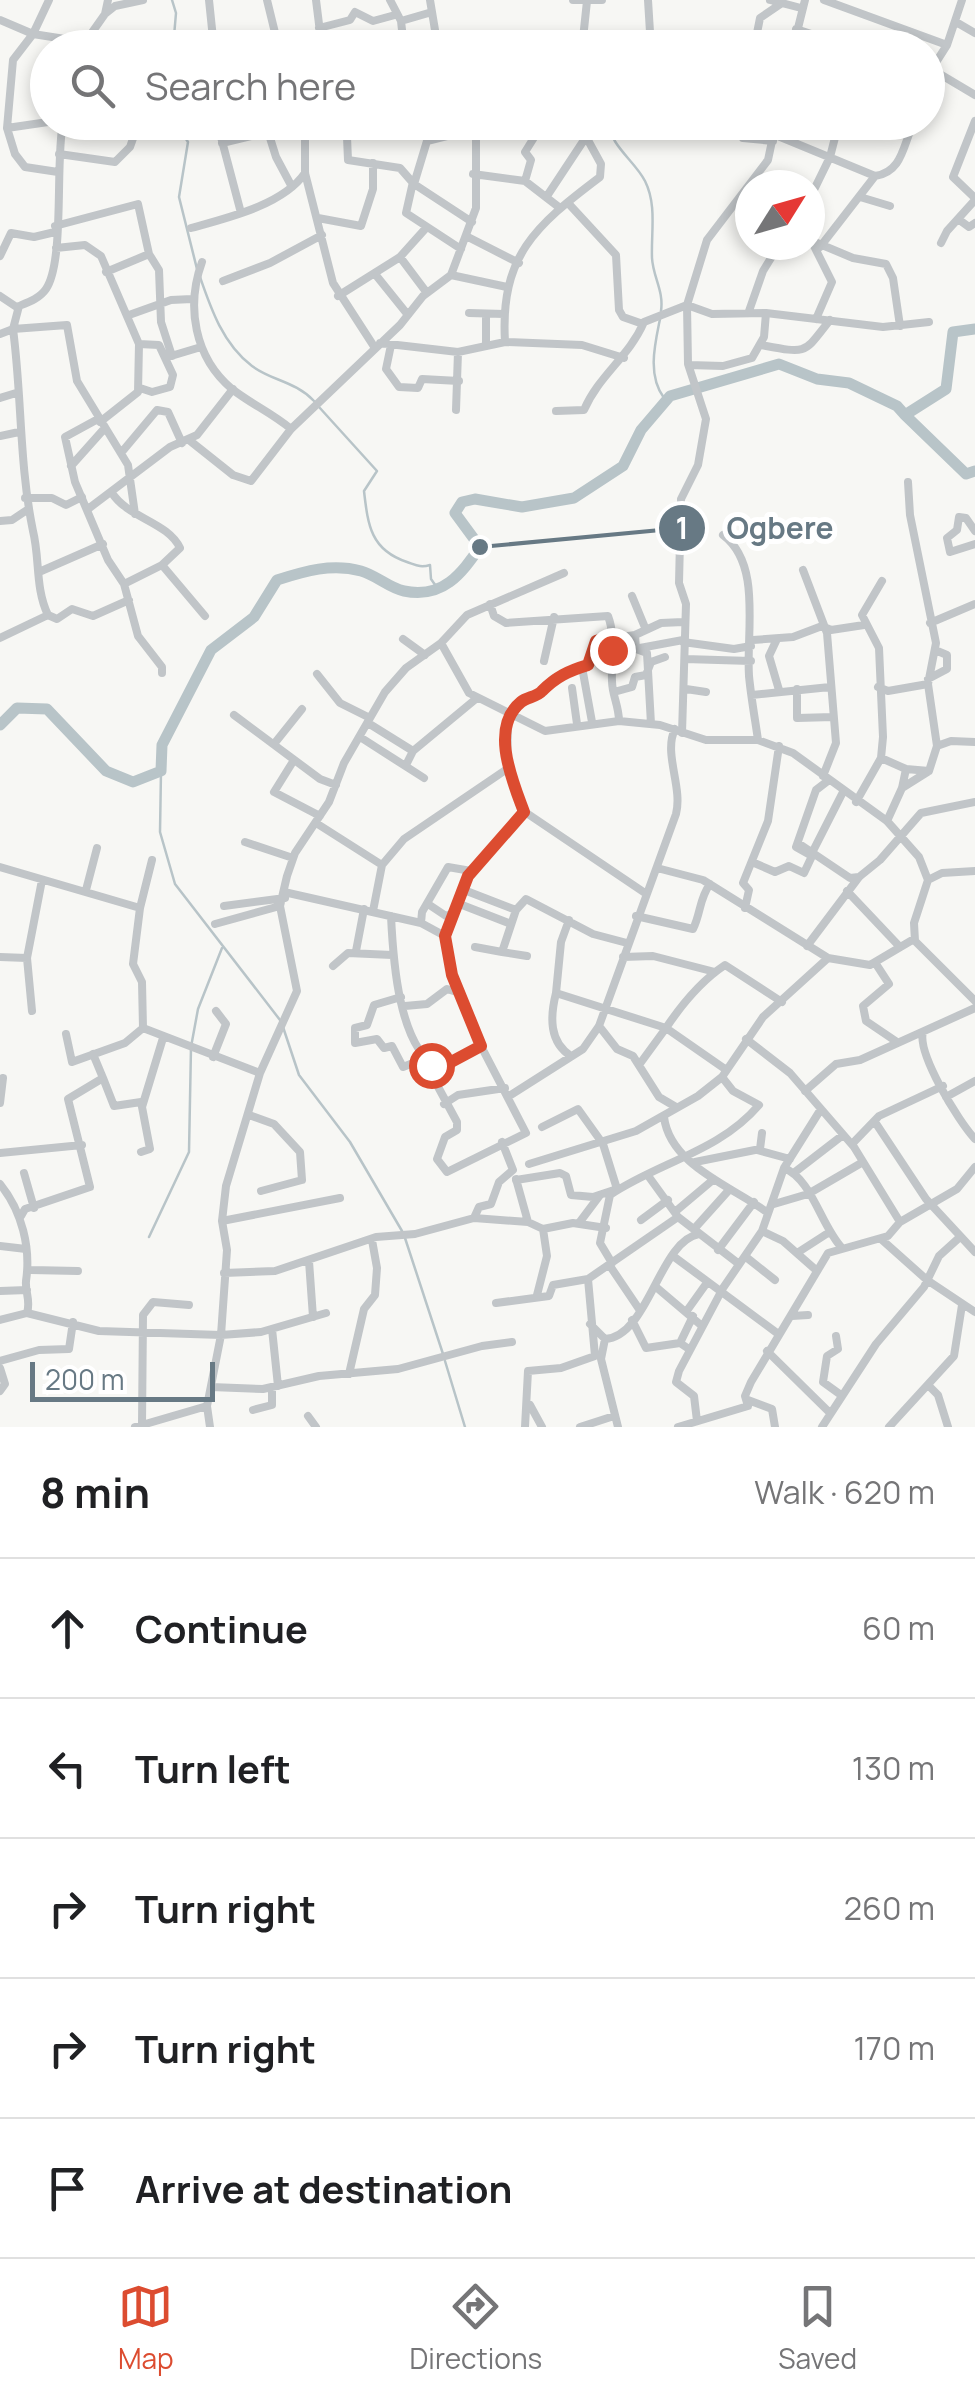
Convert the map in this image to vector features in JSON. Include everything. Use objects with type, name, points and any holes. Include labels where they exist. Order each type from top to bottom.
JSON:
[{"type":"street","points":[[36,30],[49,0]]},
{"type":"street","points":[[106,14],[108,0]]},
{"type":"street","points":[[94,30],[115,6],[143,0]]},
{"type":"street","points":[[209,0],[212,30]]},
{"type":"street","points":[[267,0],[274,30]]},
{"type":"street","points":[[316,0],[319,30]]},
{"type":"street","points":[[390,0],[400,30]]},
{"type":"street","points":[[430,0],[435,30]]},
{"type":"street","points":[[573,0],[602,0]]},
{"type":"street","points":[[648,0],[650,30]]},
{"type":"street","points":[[770,0],[803,4],[796,29],[799,30]]},
{"type":"street","points":[[824,0],[869,14],[902,30]]},
{"type":"street","points":[[869,14],[875,0]]},
{"type":"street","points":[[946,45],[962,0]]},
{"type":"street","points":[[584,30],[587,1]]},
{"type":"street","points":[[758,30],[760,18],[782,3]]},
{"type":"street","points":[[324,30],[350,20],[355,12],[373,20],[432,12]]},
{"type":"street","points":[[0,20],[30,32]]},
{"type":"street","points":[[956,22],[975,33]]},
{"type":"street","points":[[30,39],[13,60],[5,116],[7,128],[15,154],[32,170],[58,172]]},
{"type":"street","points":[[945,76],[975,95]]},
{"type":"street","points":[[941,243],[975,199],[954,176],[975,120]]},
{"type":"street","points":[[7,128],[30,125]]},
{"type":"street","points":[[62,140],[56,248],[46,290],[18,308],[9,363],[16,393],[25,498],[39,592],[48,615],[57,619],[72,609],[98,615],[129,600]]},
{"type":"street","points":[[59,154],[114,162],[130,148],[133,140]]},
{"type":"street","points":[[221,140],[241,213]]},
{"type":"street","points":[[222,143],[230,140]]},
{"type":"street","points":[[272,140],[292,187]]},
{"type":"street","points":[[307,140],[305,173],[338,296],[378,346]]},
{"type":"street","points":[[348,140],[346,158],[400,168],[413,183],[472,222]]},
{"type":"street","points":[[427,140],[406,213],[461,249]]},
{"type":"street","points":[[121,454],[157,410],[168,412],[185,441],[233,475],[251,481],[290,428],[451,275],[472,222],[478,193],[474,174],[475,140]]},
{"type":"street","points":[[525,181],[531,160],[524,152],[532,140]]},
{"type":"street","points":[[505,342],[507,286],[536,229],[600,177],[601,164],[584,140],[547,196]]},
{"type":"street","points":[[444,1104],[458,1095],[507,1092],[588,1044],[599,1026],[636,916],[657,868],[678,804],[670,739],[678,731],[686,688],[686,604],[679,583],[682,499],[698,465],[706,419],[688,366],[687,305],[707,240],[768,160],[772,140]]},
{"type":"street","points":[[782,140],[875,176],[885,174],[898,163],[907,140]]},
{"type":"street","points":[[824,170],[834,140]]},
{"type":"street","points":[[0,155],[15,154]]},
{"type":"street","points":[[318,218],[361,226],[373,189],[374,163]]},
{"type":"street","points":[[191,228],[241,213],[292,187],[305,173]]},
{"type":"street","points":[[474,174],[525,181],[564,206],[610,244],[616,255],[620,310],[623,317],[643,324]]},
{"type":"street","points":[[825,239],[875,176]]},
{"type":"street","points":[[860,197],[890,206]]},
{"type":"street","points":[[0,256],[11,233],[34,236],[138,204],[149,254],[159,270],[159,304],[173,375],[170,387],[152,392],[140,388]]},
{"type":"street","points":[[958,220],[969,227],[975,223]]},
{"type":"street","points":[[338,296],[400,257],[426,228]]},
{"type":"street","points":[[223,281],[270,264],[322,235]]},
{"type":"street","points":[[466,236],[519,263]]},
{"type":"street","points":[[825,247],[886,264],[893,278],[900,326]]},
{"type":"street","points":[[56,248],[92,248],[101,256],[139,344],[140,388],[118,412],[65,437],[82,497],[124,584],[138,636],[162,667],[162,673]]},
{"type":"street","points":[[106,272],[149,254]]},
{"type":"street","points":[[400,257],[428,294]]},
{"type":"street","points":[[749,311],[770,260]]},
{"type":"street","points":[[816,319],[832,282],[821,260]]},
{"type":"street","points":[[202,262],[192,299],[206,361],[233,389],[290,428]]},
{"type":"street","points":[[375,274],[408,315]]},
{"type":"street","points":[[451,275],[507,286]]},
{"type":"street","points":[[0,296],[18,308]]},
{"type":"street","points":[[129,315],[159,304],[192,299]]},
{"type":"street","points":[[556,411],[584,410],[599,380],[624,358],[643,324],[687,305],[712,314],[766,312],[900,326],[930,322]]},
{"type":"street","points":[[688,366],[723,366],[749,359],[761,345],[766,312]]},
{"type":"street","points":[[469,313],[504,314]]},
{"type":"street","points":[[486,316],[486,346]]},
{"type":"street","points":[[761,345],[807,349],[816,344],[830,320]]},
{"type":"street","points":[[0,334],[13,329],[67,325],[77,381],[121,454],[130,475],[136,514]]},
{"type":"street","points":[[378,346],[400,342],[458,352],[505,342],[582,345],[624,358]]},
{"type":"street","points":[[139,344],[156,343],[169,357]]},
{"type":"street","points":[[391,345],[386,368],[399,387],[418,388],[422,380],[458,380]]},
{"type":"street","points":[[169,357],[202,347]]},
{"type":"street","points":[[456,410],[458,352]]},
{"type":"street","points":[[88,509],[130,475],[208,425],[233,389]]},
{"type":"street","points":[[0,398],[16,393]]},
{"type":"street","points":[[71,466],[101,423]]},
{"type":"street","points":[[0,436],[20,432]]},
{"type":"street","points":[[902,788],[929,771],[937,746],[928,682],[935,650],[908,482]]},
{"type":"street","points":[[112,493],[178,543],[178,552],[162,565],[124,584]]},
{"type":"street","points":[[25,498],[52,498],[66,505],[82,497]]},
{"type":"street","points":[[0,521],[12,520],[27,510]]},
{"type":"street","points":[[975,531],[966,518],[959,517],[958,530],[947,538],[950,552],[975,544]]},
{"type":"street","points":[[722,534],[734,544],[744,566],[758,740]]},
{"type":"street","points":[[39,572],[103,544]]},
{"type":"street","points":[[162,565],[205,616]]},
{"type":"street","points":[[752,862],[775,872],[790,866],[804,873],[812,856],[796,847],[816,790],[826,778],[836,742],[827,630],[803,570]]},
{"type":"street","points":[[210,1427],[207,1406],[220,1335],[227,1250],[222,1220],[226,1186],[260,1072],[297,991],[283,899],[293,858],[318,820],[395,678],[442,643],[467,615],[564,573]]},
{"type":"street","points":[[856,802],[881,758],[879,648],[864,626],[862,615],[882,581]]},
{"type":"street","points":[[632,596],[646,630]]},
{"type":"street","points":[[490,604],[494,616],[506,623],[608,616],[619,721]]},
{"type":"street","points":[[930,622],[975,604]]},
{"type":"street","points":[[0,638],[48,615]]},
{"type":"street","points":[[544,662],[554,617]]},
{"type":"street","points":[[645,892],[525,816],[508,769],[512,714],[554,678],[592,661],[596,641],[634,635],[670,621],[683,622]]},
{"type":"street","points":[[685,659],[752,650],[777,639],[864,626]]},
{"type":"street","points":[[634,635],[636,649]]},
{"type":"street","points":[[777,639],[769,656],[780,690]]},
{"type":"street","points":[[403,640],[425,655]]},
{"type":"street","points":[[636,649],[683,641],[769,656]]},
{"type":"street","points":[[442,643],[462,683],[477,698],[545,731],[619,721],[652,724],[706,740],[758,740],[779,746],[902,836],[919,858],[928,880],[914,923],[914,939],[975,1005],[860,1060],[836,1064],[805,1092]]},
{"type":"street","points":[[636,649],[647,652],[652,724]]},
{"type":"street","points":[[878,687],[888,691],[928,682],[946,669],[946,655],[935,650]]},
{"type":"street","points":[[614,692],[632,687],[635,676],[646,675],[656,658],[665,657]]},
{"type":"street","points":[[582,667],[592,722]]},
{"type":"street","points":[[317,674],[340,703],[413,751]]},
{"type":"street","points":[[752,695],[830,687]]},
{"type":"street","points":[[572,688],[576,724]]},
{"type":"street","points":[[686,688],[706,692]]},
{"type":"street","points":[[797,688],[797,718],[834,717]]},
{"type":"street","points":[[407,763],[413,751],[477,698]]},
{"type":"street","points":[[274,744],[302,708]]},
{"type":"street","points":[[234,714],[294,760],[336,785]]},
{"type":"street","points":[[360,737],[395,764],[407,763],[424,778]]},
{"type":"street","points":[[937,746],[951,740],[975,742]]},
{"type":"street","points":[[745,908],[749,890],[743,883],[768,821],[779,746]]},
{"type":"street","points":[[881,758],[906,769],[929,771]]},
{"type":"street","points":[[294,760],[274,792],[382,865]]},
{"type":"street","points":[[356,952],[382,865],[409,834],[508,769]]},
{"type":"street","points":[[886,821],[902,788],[906,769]]},
{"type":"street","points":[[814,850],[843,792]]},
{"type":"street","points":[[807,946],[859,877],[929,809],[975,802]]},
{"type":"street","points":[[392,916],[392,955],[403,1002],[423,1059],[457,1122],[457,1130],[445,1137],[437,1159],[447,1172],[526,1133],[481,1046],[460,993],[445,936],[471,871],[525,816]]},
{"type":"street","points":[[245,842],[293,858]]},
{"type":"street","points":[[798,843],[814,850],[850,878],[859,877]]},
{"type":"street","points":[[86,890],[97,848]]},
{"type":"street","points":[[143,1028],[142,982],[133,964],[140,908],[152,860]]},
{"type":"street","points":[[0,867],[140,908]]},
{"type":"street","points":[[421,923],[448,867],[471,871]]},
{"type":"street","points":[[657,868],[710,884],[828,958],[876,964],[914,939]]},
{"type":"street","points":[[928,880],[942,873],[975,870]]},
{"type":"street","points":[[32,1011],[27,958],[42,880]]},
{"type":"street","points":[[636,916],[693,929],[700,896],[710,884]]},
{"type":"street","points":[[466,890],[516,910]]},
{"type":"street","points":[[847,891],[899,946]]},
{"type":"street","points":[[216,924],[283,899]]},
{"type":"street","points":[[224,906],[283,899],[369,910],[421,923],[445,936]]},
{"type":"street","points":[[502,952],[522,900],[531,900],[593,934],[627,944]]},
{"type":"street","points":[[457,903],[510,924]]},
{"type":"street","points":[[428,904],[446,916],[451,914]]},
{"type":"street","points":[[568,920],[561,942],[551,1024],[558,1042],[571,1056]]},
{"type":"street","points":[[475,948],[527,956]]},
{"type":"street","points":[[333,966],[340,956],[356,952],[392,955]]},
{"type":"street","points":[[0,956],[27,958]]},
{"type":"street","points":[[624,957],[653,956],[714,972]]},
{"type":"street","points":[[529,1164],[573,1148],[603,1144],[664,1117],[724,1073],[762,1017],[828,958]]},
{"type":"street","points":[[876,964],[889,984],[863,1006],[866,1021],[898,1042]]},
{"type":"street","points":[[638,1066],[714,972],[730,965],[783,1002]]},
{"type":"street","points":[[423,1059],[403,1066],[392,1046],[384,1048],[377,1038],[355,1042],[352,1031],[367,1024],[374,1005],[427,1004],[447,989],[460,993]]},
{"type":"street","points":[[556,993],[666,1028],[724,1073],[733,1091],[758,1105],[742,1125],[692,1160]]},
{"type":"street","points":[[213,1057],[226,1024],[216,1011]]},
{"type":"street","points":[[599,1026],[638,1066],[660,1097],[676,1107]]},
{"type":"street","points":[[143,1028],[260,1072]]},
{"type":"street","points":[[66,1034],[72,1062],[124,1042],[143,1028]]},
{"type":"street","points":[[923,1032],[920,1044],[946,1097],[975,1139]]},
{"type":"street","points":[[140,1152],[150,1149],[144,1128],[144,1098],[162,1038]]},
{"type":"street","points":[[746,1039],[790,1073],[852,1144],[900,1222]]},
{"type":"street","points":[[423,1059],[438,1069],[481,1046]]},
{"type":"street","points":[[92,1054],[114,1106],[139,1104],[144,1098]]},
{"type":"street","points":[[0,1103],[4,1078]]},
{"type":"street","points":[[21,1216],[90,1187],[68,1099],[103,1078]]},
{"type":"street","points":[[946,1097],[975,1080]]},
{"type":"street","points":[[852,1144],[874,1122],[942,1086]]},
{"type":"street","points":[[542,1127],[578,1109],[603,1144],[619,1188]]},
{"type":"street","points":[[689,1349],[738,1264],[762,1231],[784,1168],[821,1109]]},
{"type":"street","points":[[249,1116],[274,1124],[300,1152],[302,1180],[261,1191]]},
{"type":"street","points":[[664,1117],[674,1142],[692,1160],[729,1190],[768,1213]]},
{"type":"street","points":[[874,1122],[932,1205],[975,1252]]},
{"type":"street","points":[[757,1150],[763,1142],[762,1133]]},
{"type":"street","points":[[795,1172],[843,1135]]},
{"type":"street","points":[[502,1142],[528,1222]]},
{"type":"street","points":[[0,1153],[82,1145]]},
{"type":"street","points":[[474,1218],[479,1207],[490,1204],[499,1182],[515,1175],[560,1173],[566,1176],[571,1195],[600,1194],[692,1160],[757,1150],[790,1159]]},
{"type":"street","points":[[774,1204],[808,1194],[863,1162]]},
{"type":"street","points":[[678,1427],[748,1406],[745,1396],[822,1259],[842,1248],[881,1239],[900,1222],[957,1189],[975,1167]]},
{"type":"street","points":[[784,1168],[795,1172],[828,1233],[842,1248]]},
{"type":"street","points":[[24,1173],[34,1208]]},
{"type":"street","points":[[649,1177],[677,1214],[738,1264]]},
{"type":"street","points":[[496,1303],[549,1296],[554,1285],[588,1279],[677,1214],[714,1179]]},
{"type":"street","points":[[286,1183],[291,1207]]},
{"type":"street","points":[[0,1184],[21,1216],[31,1270],[28,1313]]},
{"type":"street","points":[[619,1188],[610,1195],[600,1244],[639,1309]]},
{"type":"street","points":[[605,1340],[617,1338],[632,1320],[673,1256],[729,1190]]},
{"type":"street","points":[[578,1223],[600,1194]]},
{"type":"street","points":[[0,1202],[10,1198]]},
{"type":"street","points":[[222,1220],[340,1198]]},
{"type":"street","points":[[641,1220],[668,1200]]},
{"type":"street","points":[[718,1250],[754,1202]]},
{"type":"street","points":[[224,1273],[249,1276],[372,1240],[434,1230],[474,1218],[528,1222],[543,1229],[578,1223],[606,1228]]},
{"type":"street","points":[[537,1295],[547,1256],[543,1229]]},
{"type":"street","points":[[762,1231],[816,1270]]},
{"type":"street","points":[[797,1253],[828,1233]]},
{"type":"street","points":[[822,1427],[840,1395],[927,1280],[938,1256],[960,1237]]},
{"type":"street","points":[[881,1239],[927,1280],[975,1312]]},
{"type":"street","points":[[349,1374],[364,1308],[375,1295],[377,1268],[372,1240]]},
{"type":"street","points":[[810,1245],[822,1259]]},
{"type":"street","points":[[0,1246],[26,1249]]},
{"type":"street","points":[[673,1256],[777,1333]]},
{"type":"street","points":[[746,1257],[775,1280]]},
{"type":"street","points":[[309,1261],[313,1317]]},
{"type":"street","points":[[31,1270],[78,1271]]},
{"type":"street","points":[[524,1427],[528,1371],[592,1360],[596,1350],[590,1324],[588,1279]]},
{"type":"street","points":[[680,1343],[697,1296],[706,1284]]},
{"type":"street","points":[[656,1288],[702,1326]]},
{"type":"street","points":[[0,1292],[27,1290]]},
{"type":"street","points":[[697,1296],[714,1306]]},
{"type":"street","points":[[190,1306],[153,1302],[144,1315],[138,1426],[207,1406]]},
{"type":"street","points":[[889,1427],[954,1356],[962,1305]]},
{"type":"street","points":[[0,1320],[28,1313],[99,1330],[220,1335],[272,1330],[326,1313]]},
{"type":"street","points":[[792,1316],[808,1315]]},
{"type":"street","points":[[632,1320],[646,1348],[680,1343],[693,1351],[676,1382],[694,1396],[697,1420]]},
{"type":"street","points":[[0,1391],[5,1384],[0,1365],[39,1350],[69,1349],[73,1322]]},
{"type":"street","points":[[590,1324],[605,1340]]},
{"type":"street","points":[[253,1410],[272,1406],[272,1330]]},
{"type":"street","points":[[836,1336],[838,1349],[827,1356],[823,1382],[840,1395]]},
{"type":"street","points":[[605,1340],[601,1359],[618,1427]]},
{"type":"street","points":[[212,1387],[275,1386],[319,1376],[398,1369],[482,1346],[512,1342]]},
{"type":"street","points":[[768,1351],[830,1413]]},
{"type":"street","points":[[929,1386],[938,1395],[948,1427]]},
{"type":"street","points":[[526,1391],[542,1427]]},
{"type":"street","points":[[745,1396],[754,1405],[772,1409],[775,1427]]},
{"type":"street","points":[[308,1416],[316,1427]]},
{"type":"street","points":[[580,1427],[614,1416]]},
{"type":"waterway","points":[[172,0],[175,30]]},
{"type":"waterway","points":[[187,140],[179,197],[197,269]]},
{"type":"waterway","points":[[614,140],[649,190],[652,258],[661,311]]},
{"type":"waterway","points":[[200,277],[219,325],[242,357],[314,401]]},
{"type":"waterway","points":[[660,319],[654,369],[664,398],[670,396]]},
{"type":"waterway","points":[[0,725],[17,708],[47,709],[106,771],[133,782],[161,771],[162,745],[211,650],[254,617],[277,580],[308,571],[340,568],[367,573],[404,591],[418,593],[440,588],[458,575],[480,547],[455,513],[462,502],[475,499],[522,507],[574,498],[623,466],[641,430],[670,396],[779,364],[817,379],[849,383],[897,406],[905,415],[946,389],[953,332],[975,329]]},
{"type":"waterway","points":[[319,407],[377,471],[364,491],[370,526],[379,543],[395,557],[430,565],[431,579],[438,589]]},
{"type":"waterway","points":[[905,415],[966,474],[975,471]]},
{"type":"waterway","points":[[161,771],[160,832],[175,884],[280,1020]]},
{"type":"waterway","points":[[149,1237],[189,1152],[191,1047],[198,1009],[222,948]]},
{"type":"waterway","points":[[283,1027],[299,1075],[350,1142],[402,1231]]},
{"type":"waterway","points":[[405,1238],[443,1354]]},
{"type":"waterway","points":[[445,1361],[465,1427]]},
{"type":"place","name":"Ogbere","points":[[480,547]]},
{"type":"route","points":[[431,1065],[438,1069],[481,1046],[452,975],[445,936],[471,871],[522,819],[524,812],[508,769],[508,722],[521,702],[542,691],[554,678],[588,665],[596,641],[612,636],[612,650]]}]
